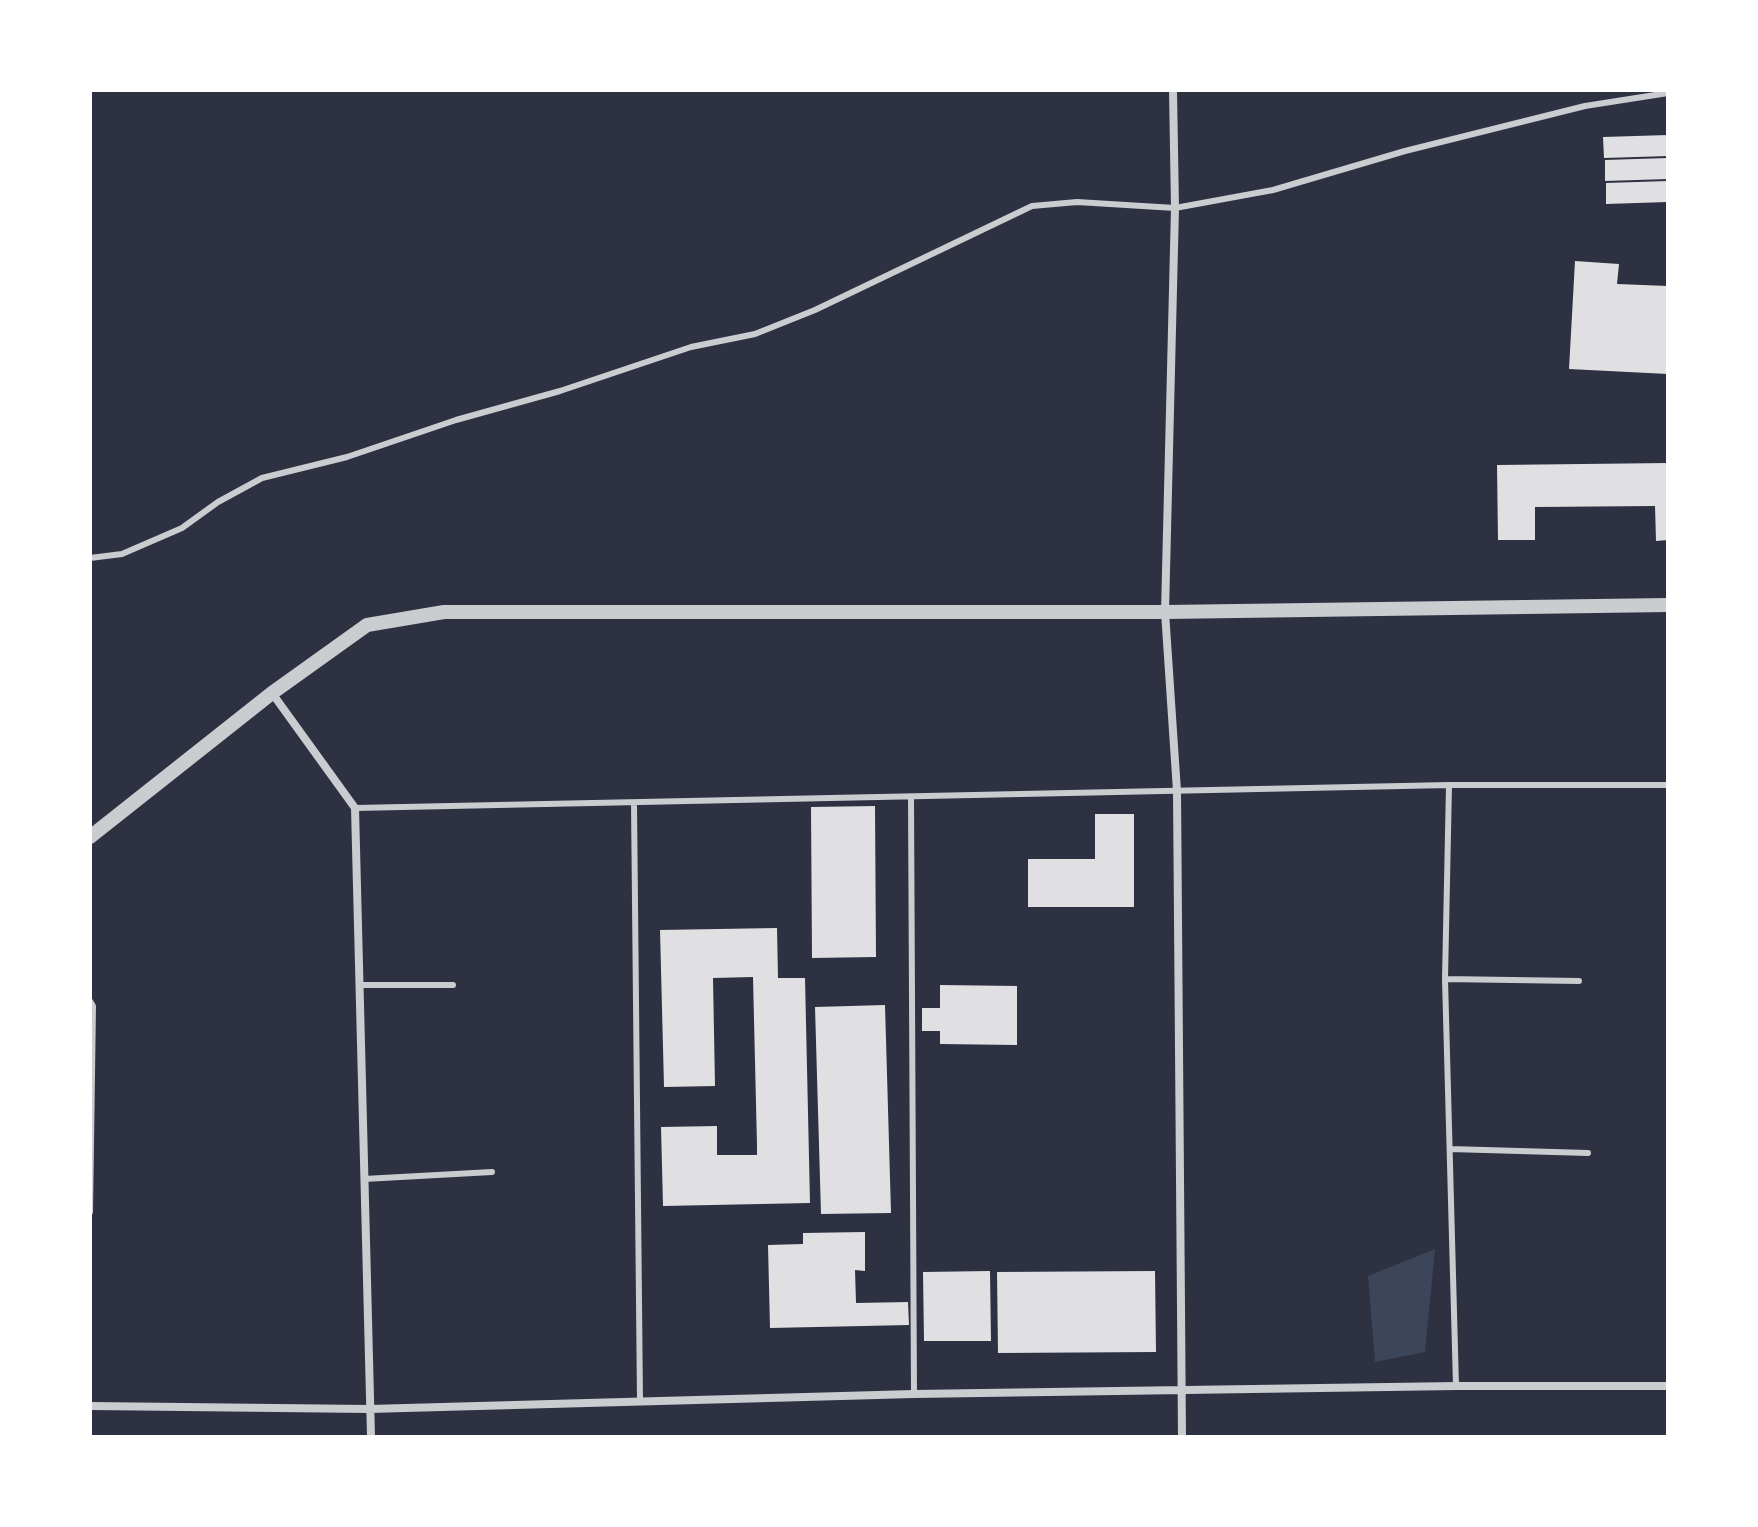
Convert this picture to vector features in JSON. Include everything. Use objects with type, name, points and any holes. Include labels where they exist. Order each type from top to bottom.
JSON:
[{"type":"street","points":[[1173,90],[1175,208],[1165,612],[1177,791],[1182,1437]]},
{"type":"street","points":[[90,837],[272,693],[367,625],[444,612],[1165,612],[1668,605]]},
{"type":"street","points":[[272,693],[355,808],[371,1437]]},
{"type":"street","points":[[90,1406],[369,1409],[914,1394],[1668,1386]]},
{"type":"lane","points":[[90,558],[122,554],[182,528],[218,502],[262,478],[347,457],[691,347],[755,334],[815,310],[1032,206],[1077,202],[1175,208],[1273,190],[1405,151],[1585,106],[1668,93]]},
{"type":"lane","points":[[1449,785],[1445,979],[1456,1386]]},
{"type":"lane","points":[[355,808],[1449,785],[1668,785]]},
{"type":"lane","points":[[911,798],[914,1394]]},
{"type":"lane","points":[[634,803],[640,1401]]},
{"type":"lane","points":[[1445,979],[1579,981]]},
{"type":"lane","points":[[359,985],[453,985]]},
{"type":"lane","points":[[90,1001],[93,1006],[90,1212]]},
{"type":"lane","points":[[1450,1149],[1588,1153]]},
{"type":"lane","points":[[364,1179],[492,1172]]},
{"type":"shaded area","points":[[1435,1249],[1425,1352],[1375,1362],[1368,1276]]},
{"type":"building","points":[[1668,135],[1668,156],[1604,158],[1603,137]]},
{"type":"building","points":[[1668,158],[1668,179],[1605,181],[1605,160]]},
{"type":"building","points":[[1668,181],[1668,202],[1606,204],[1606,183]]},
{"type":"building","points":[[1575,261],[1619,264],[1617,284],[1668,286],[1668,374],[1569,369]]},
{"type":"building","points":[[1668,463],[1668,540],[1656,541],[1655,506],[1535,507],[1535,540],[1498,540],[1497,465]]},
{"type":"building","points":[[875,806],[876,957],[812,958],[811,807]]},
{"type":"building","points":[[1095,814],[1134,814],[1134,907],[1028,907],[1028,859],[1095,859]]},
{"type":"building","points":[[777,928],[778,978],[805,978],[810,1203],[663,1206],[661,1127],[717,1126],[717,1155],[757,1155],[757,1146],[753,977],[713,978],[715,1086],[664,1087],[660,930]]},
{"type":"building","points":[[940,985],[1017,986],[1017,1045],[940,1044],[940,1031],[922,1031],[922,1008],[940,1008]]},
{"type":"building","points":[[885,1005],[891,1213],[821,1214],[815,1007]]},
{"type":"building","points":[[865,1232],[865,1271],[855,1270],[856,1303],[908,1302],[909,1325],[770,1328],[768,1245],[803,1244],[803,1233]]},
{"type":"building","points":[[990,1271],[991,1341],[924,1341],[923,1272]]},
{"type":"building","points":[[1155,1271],[1156,1352],[998,1353],[997,1272]]}]
